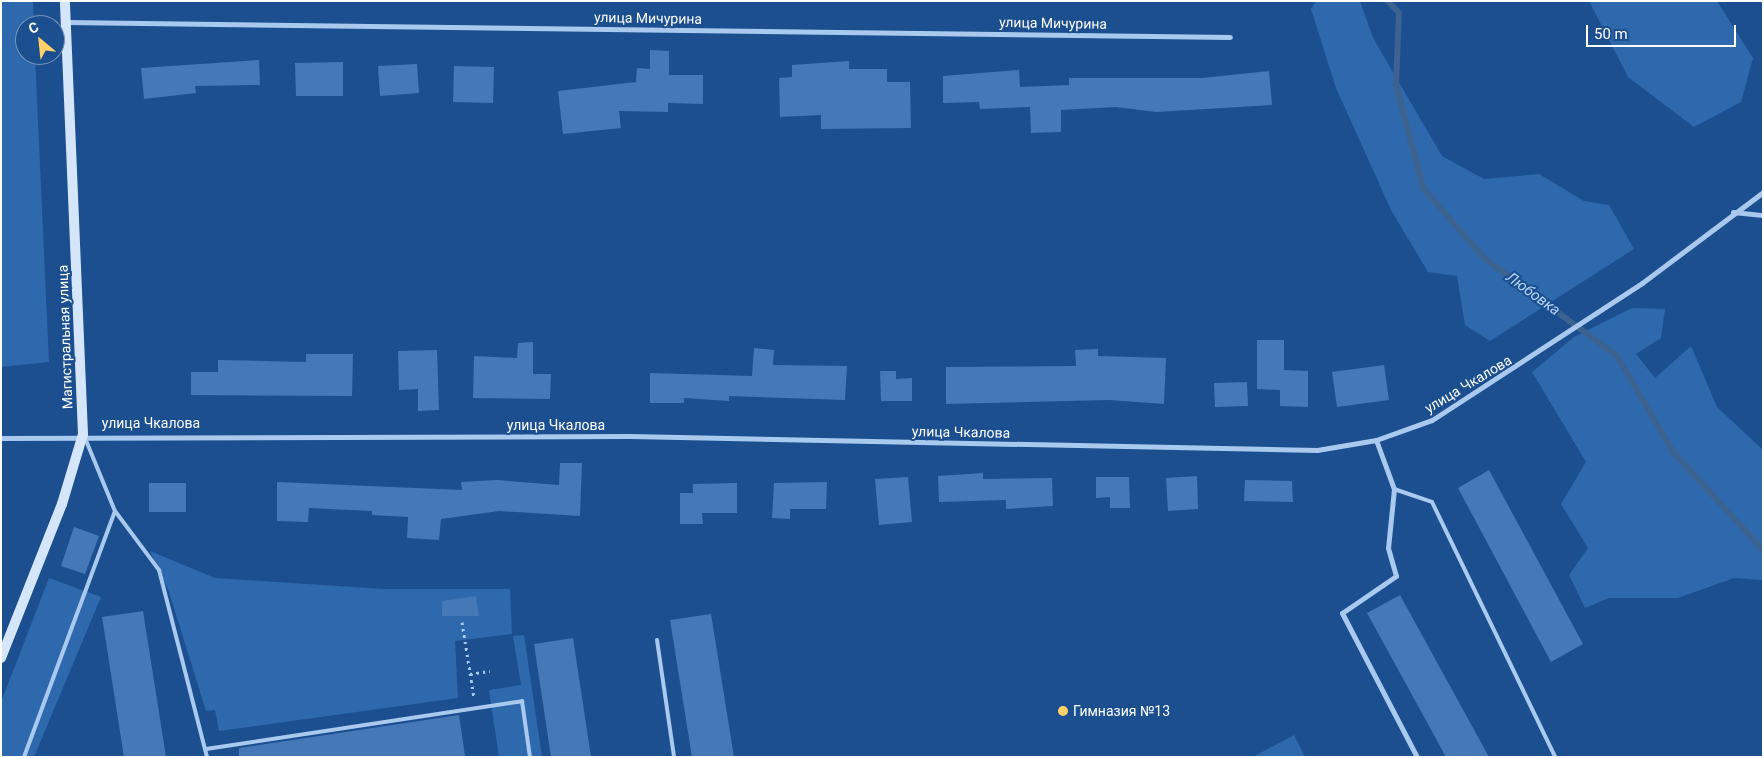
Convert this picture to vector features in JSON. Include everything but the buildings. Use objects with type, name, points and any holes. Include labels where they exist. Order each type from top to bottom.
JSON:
[{"type":"main road","name":"Магистральная улица","points":[[1,658],[62,504],[83,434],[64,1]]},
{"type":"street","name":"улица Мичурина","points":[[66,22],[1230,36]]},
{"type":"street","name":"улица Чкалова","points":[[1,438],[83,434],[640,436],[1317,450],[1376,440],[1432,420],[1496,381],[1642,283],[1733,212],[1763,192]]},
{"type":"street","points":[[1733,212],[1763,215]]},
{"type":"street","points":[[1376,440],[1394,489],[1388,548],[1396,576],[1342,613],[1418,757]]},
{"type":"lane","points":[[83,434],[115,511],[159,570],[207,757]]},
{"type":"lane","points":[[1394,489],[1432,502],[1555,757]]},
{"type":"lane","points":[[24,757],[115,511]]},
{"type":"lane","points":[[657,640],[674,757]]},
{"type":"lane","points":[[206,749],[522,702],[530,757]]},
{"type":"path","points":[[462,622],[476,708]]},
{"type":"path","points":[[470,674],[490,671]]},
{"type":"shaded area","points":[[1,1],[33,1],[34,15],[15,15],[15,65],[35,65],[49,362],[1,367]]},
{"type":"shaded area","points":[[1316,1],[1360,1],[1373,38],[1442,156],[1484,179],[1539,174],[1584,201],[1609,205],[1634,249],[1490,341],[1465,325],[1457,276],[1428,272],[1391,210],[1336,88],[1311,9]]},
{"type":"shaded area","points":[[1589,1],[1717,1],[1753,58],[1741,102],[1694,127],[1628,77]]},
{"type":"shaded area","points":[[1632,308],[1665,309],[1661,338],[1636,354],[1655,378],[1691,346],[1717,407],[1763,450],[1763,580],[1734,578],[1678,598],[1609,598],[1585,608],[1569,575],[1588,548],[1561,504],[1586,462],[1532,372],[1574,337]]},
{"type":"shaded area","points":[[150,551],[215,578],[383,589],[510,589],[512,634],[455,641],[458,698],[219,731],[215,710],[206,711],[169,592]]},
{"type":"shaded area","points":[[49,578],[101,597],[34,757],[1,757],[1,702]]},
{"type":"shaded area","points":[[524,635],[542,757],[499,757],[489,690],[521,685],[513,636]]},
{"type":"shaded area","points":[[1294,735],[1305,757],[1253,757]]},
{"type":"waterway","name":"Любовка","points":[[1388,1],[1399,13],[1396,84],[1423,188],[1484,258],[1617,356],[1673,452],[1763,550]]},
{"type":"place","name":"Гимназия №13","points":[[1063,711]]}]
